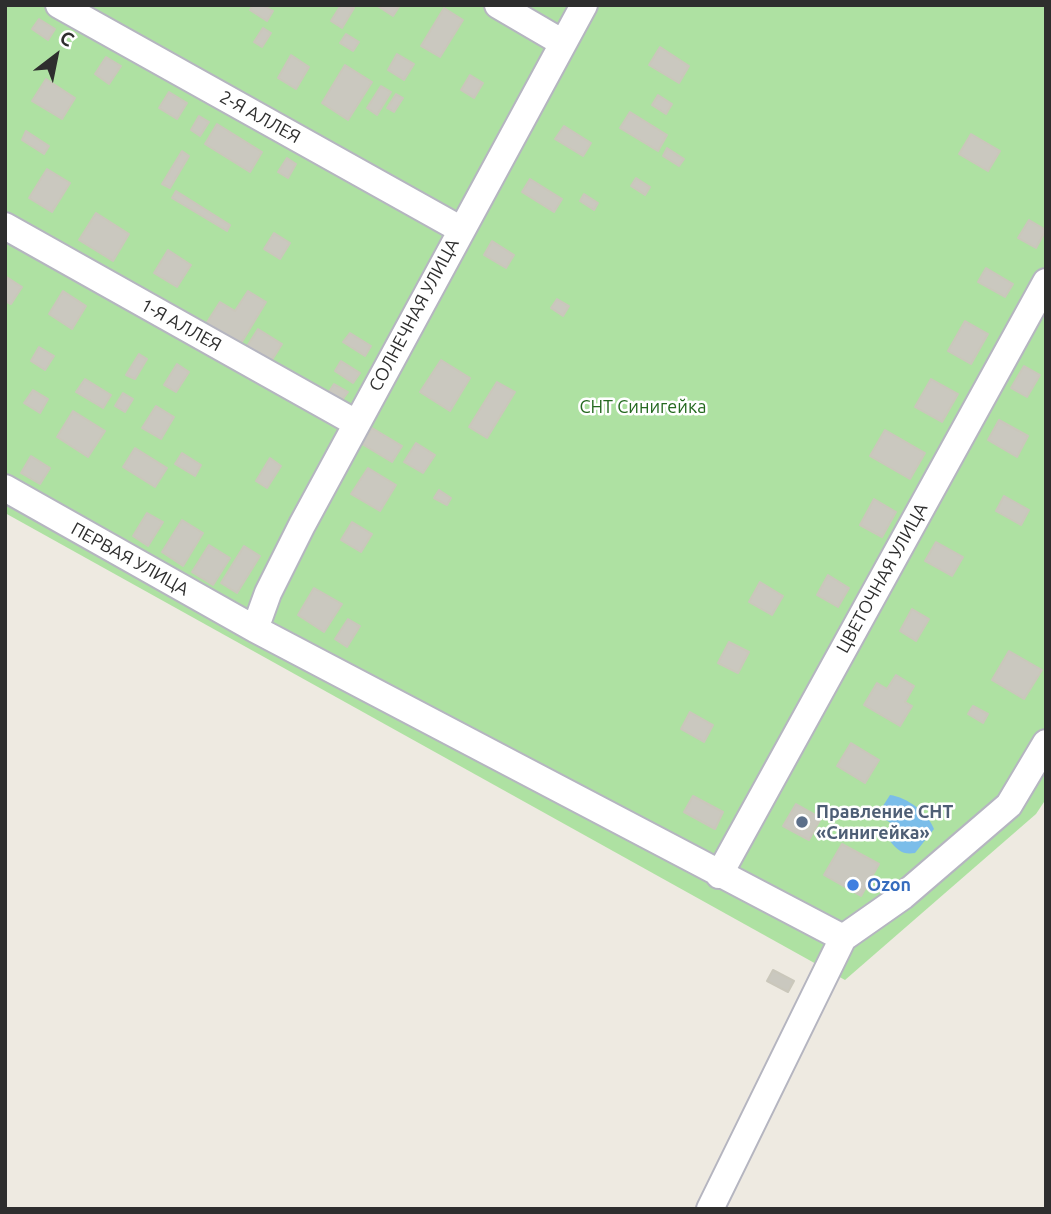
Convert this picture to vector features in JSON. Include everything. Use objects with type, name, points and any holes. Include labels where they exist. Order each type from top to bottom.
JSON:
[{"type":"street","name":"2-Я АЛЛЕЯ","points":[[59,5],[460,229]]},
{"type":"street","points":[[498,5],[563,43]]},
{"type":"street","name":"СОЛНЕЧНАЯ УЛИЦА","points":[[255,629],[302,525],[460,229],[584,5]]},
{"type":"street","name":"1-Я АЛЛЕЯ","points":[[5,226],[356,423]]},
{"type":"street","name":"ЦВЕТОЧНАЯ УЛИЦА","points":[[719,875],[1046,282]]},
{"type":"street","name":"ПЕРВАЯ УЛИЦА","points":[[5,488],[255,629],[843,938]]},
{"type":"street","points":[[710,1209],[843,938],[903,896],[1009,805],[1046,743]]},
{"type":"green space","name":"СНТ Синигейка","points":[[5,5],[1046,5],[1046,799],[1036,814],[845,980],[5,513]]},
{"type":"water","points":[[890,795],[916,807],[927,817],[934,829],[915,853],[901,852],[890,841],[894,825],[886,820],[881,809]]},
{"type":"building","points":[[253,5],[263,5],[273,11],[267,21],[250,10]]},
{"type":"building","points":[[341,5],[354,8],[342,28],[331,21]]},
{"type":"building","points":[[376,5],[400,5],[393,16]]},
{"type":"building","points":[[444,8],[463,20],[440,57],[421,46]]},
{"type":"building","points":[[39,19],[55,29],[48,40],[32,29]]},
{"type":"building","points":[[263,28],[271,33],[262,47],[254,42]]},
{"type":"building","points":[[346,34],[359,42],[353,51],[340,43]]},
{"type":"building","points":[[660,47],[689,66],[679,83],[649,65]]},
{"type":"building","points":[[397,54],[414,64],[404,80],[388,70]]},
{"type":"building","points":[[291,55],[309,67],[296,89],[278,78]]},
{"type":"building","points":[[106,57],[121,66],[109,84],[95,74]]},
{"type":"building","points":[[345,65],[372,82],[348,120],[322,103]]},
{"type":"building","points":[[470,75],[483,83],[474,98],[461,90]]},
{"type":"building","points":[[46,79],[75,98],[62,119],[32,101]]},
{"type":"building","points":[[381,86],[391,92],[377,115],[367,108]]},
{"type":"building","points":[[169,92],[187,103],[177,119],[159,108]]},
{"type":"building","points":[[396,94],[403,98],[394,112],[387,108]]},
{"type":"building","points":[[658,95],[672,104],[666,114],[652,105]]},
{"type":"building","points":[[630,112],[667,135],[658,151],[620,128]]},
{"type":"building","points":[[199,116],[209,122],[200,136],[191,130]]},
{"type":"building","points":[[217,124],[262,152],[250,172],[205,144]]},
{"type":"building","points":[[564,126],[591,143],[583,156],[555,139]]},
{"type":"building","points":[[26,131],[49,146],[44,154],[22,140]]},
{"type":"building","points":[[971,134],[1000,151],[988,171],[959,154]]},
{"type":"building","points":[[667,148],[684,159],[679,166],[663,156]]},
{"type":"building","points":[[182,151],[189,156],[170,188],[162,184]]},
{"type":"building","points":[[287,158],[296,164],[288,178],[278,172]]},
{"type":"building","points":[[47,169],[70,183],[52,212],[29,198]]},
{"type":"building","points":[[636,178],[650,187],[645,195],[631,186]]},
{"type":"building","points":[[530,179],[562,199],[554,212],[522,192]]},
{"type":"building","points":[[176,191],[230,225],[227,231],[172,198]]},
{"type":"building","points":[[584,194],[598,203],[594,210],[580,201]]},
{"type":"building","points":[[96,213],[129,234],[113,261],[79,240]]},
{"type":"building","points":[[1029,220],[1046,230],[1036,248],[1018,238]]},
{"type":"building","points":[[274,233],[290,243],[280,259],[264,249]]},
{"type":"building","points":[[492,241],[514,255],[506,268],[484,255]]},
{"type":"building","points":[[168,250],[191,265],[177,287],[154,273]]},
{"type":"building","points":[[986,268],[1013,284],[1005,297],[978,282]]},
{"type":"building","points":[[5,276],[22,287],[11,304],[5,301]]},
{"type":"building","points":[[63,291],[86,306],[72,329],[49,314]]},
{"type":"building","points":[[248,291],[266,302],[240,345],[206,324],[220,302],[235,311]]},
{"type":"building","points":[[557,299],[569,306],[563,316],[551,308]]},
{"type":"building","points":[[965,321],[988,334],[971,364],[948,351]]},
{"type":"building","points":[[258,329],[282,344],[270,363],[246,348]]},
{"type":"building","points":[[350,333],[371,346],[365,356],[343,342]]},
{"type":"building","points":[[39,347],[54,356],[45,370],[31,361]]},
{"type":"building","points":[[139,354],[147,359],[135,379],[126,375]]},
{"type":"building","points":[[441,360],[470,378],[450,411],[420,392]]},
{"type":"building","points":[[341,361],[360,373],[353,383],[335,371]]},
{"type":"building","points":[[177,364],[189,372],[176,392],[164,385]]},
{"type":"building","points":[[1024,366],[1040,375],[1027,397],[1011,388]]},
{"type":"building","points":[[85,379],[111,395],[103,408],[76,392]]},
{"type":"building","points":[[931,379],[958,394],[942,422],[915,407]]},
{"type":"building","points":[[497,382],[515,392],[487,438],[469,427]]},
{"type":"building","points":[[334,384],[348,392],[342,400],[329,392]]},
{"type":"building","points":[[33,390],[48,399],[40,413],[24,403]]},
{"type":"building","points":[[123,393],[133,399],[125,412],[115,406]]},
{"type":"building","points":[[156,406],[174,417],[161,439],[142,428]]},
{"type":"building","points":[[73,411],[105,431],[88,457],[57,437]]},
{"type":"building","points":[[999,420],[1028,436],[1017,457],[988,440]]},
{"type":"building","points":[[372,428],[402,446],[392,462],[362,444]]},
{"type":"building","points":[[885,430],[925,453],[910,479],[870,456]]},
{"type":"building","points":[[416,443],[435,455],[423,473],[404,462]]},
{"type":"building","points":[[135,448],[167,468],[155,487],[123,467]]},
{"type":"building","points":[[182,453],[201,465],[195,476],[175,464]]},
{"type":"building","points":[[31,456],[50,468],[40,484],[21,473]]},
{"type":"building","points":[[270,458],[281,466],[267,488],[256,481]]},
{"type":"building","points":[[368,468],[396,485],[380,511],[351,494]]},
{"type":"building","points":[[439,490],[451,498],[447,505],[434,498]]},
{"type":"building","points":[[1004,496],[1029,510],[1021,525],[996,511]]},
{"type":"building","points":[[874,499],[896,512],[882,537],[860,525]]},
{"type":"building","points":[[147,513],[163,522],[148,546],[133,536]]},
{"type":"building","points":[[182,520],[203,533],[183,566],[162,552]]},
{"type":"building","points":[[352,522],[372,534],[361,552],[341,540]]},
{"type":"building","points":[[936,542],[963,557],[952,576],[925,561]]},
{"type":"building","points":[[209,545],[230,558],[213,585],[192,572]]},
{"type":"building","points":[[244,546],[260,556],[237,593],[221,583]]},
{"type":"building","points":[[828,575],[849,588],[838,607],[817,595]]},
{"type":"building","points":[[760,582],[783,596],[772,615],[749,602]]},
{"type":"building","points":[[314,588],[342,604],[324,632],[298,615]]},
{"type":"building","points":[[912,609],[929,619],[916,641],[900,631]]},
{"type":"building","points":[[348,619],[360,626],[347,647],[335,639]]},
{"type":"building","points":[[729,642],[749,652],[738,673],[718,663]]},
{"type":"building","points":[[1009,651],[1042,670],[1024,699],[992,680]]},
{"type":"building","points":[[896,675],[914,686],[905,702],[912,706],[900,726],[864,705],[877,683],[887,689]]},
{"type":"building","points":[[973,706],[988,714],[983,723],[968,714]]},
{"type":"building","points":[[690,712],[713,725],[704,742],[681,729]]},
{"type":"building","points":[[851,743],[879,760],[865,783],[837,766]]},
{"type":"building","points":[[693,796],[723,812],[715,829],[684,812]]},
{"type":"building","name":"Правление СНТ «Синигейка»","points":[[796,804],[821,818],[809,840],[783,826]]},
{"type":"building","points":[[842,844],[879,864],[861,896],[824,875]]},
{"type":"building","points":[[773,970],[794,981],[788,992],[767,981]]},
{"type":"place","name":"Правление СНТ «Синигейка»","points":[[802,822]]},
{"type":"place","name":"Ozon","points":[[853,885]]}]
